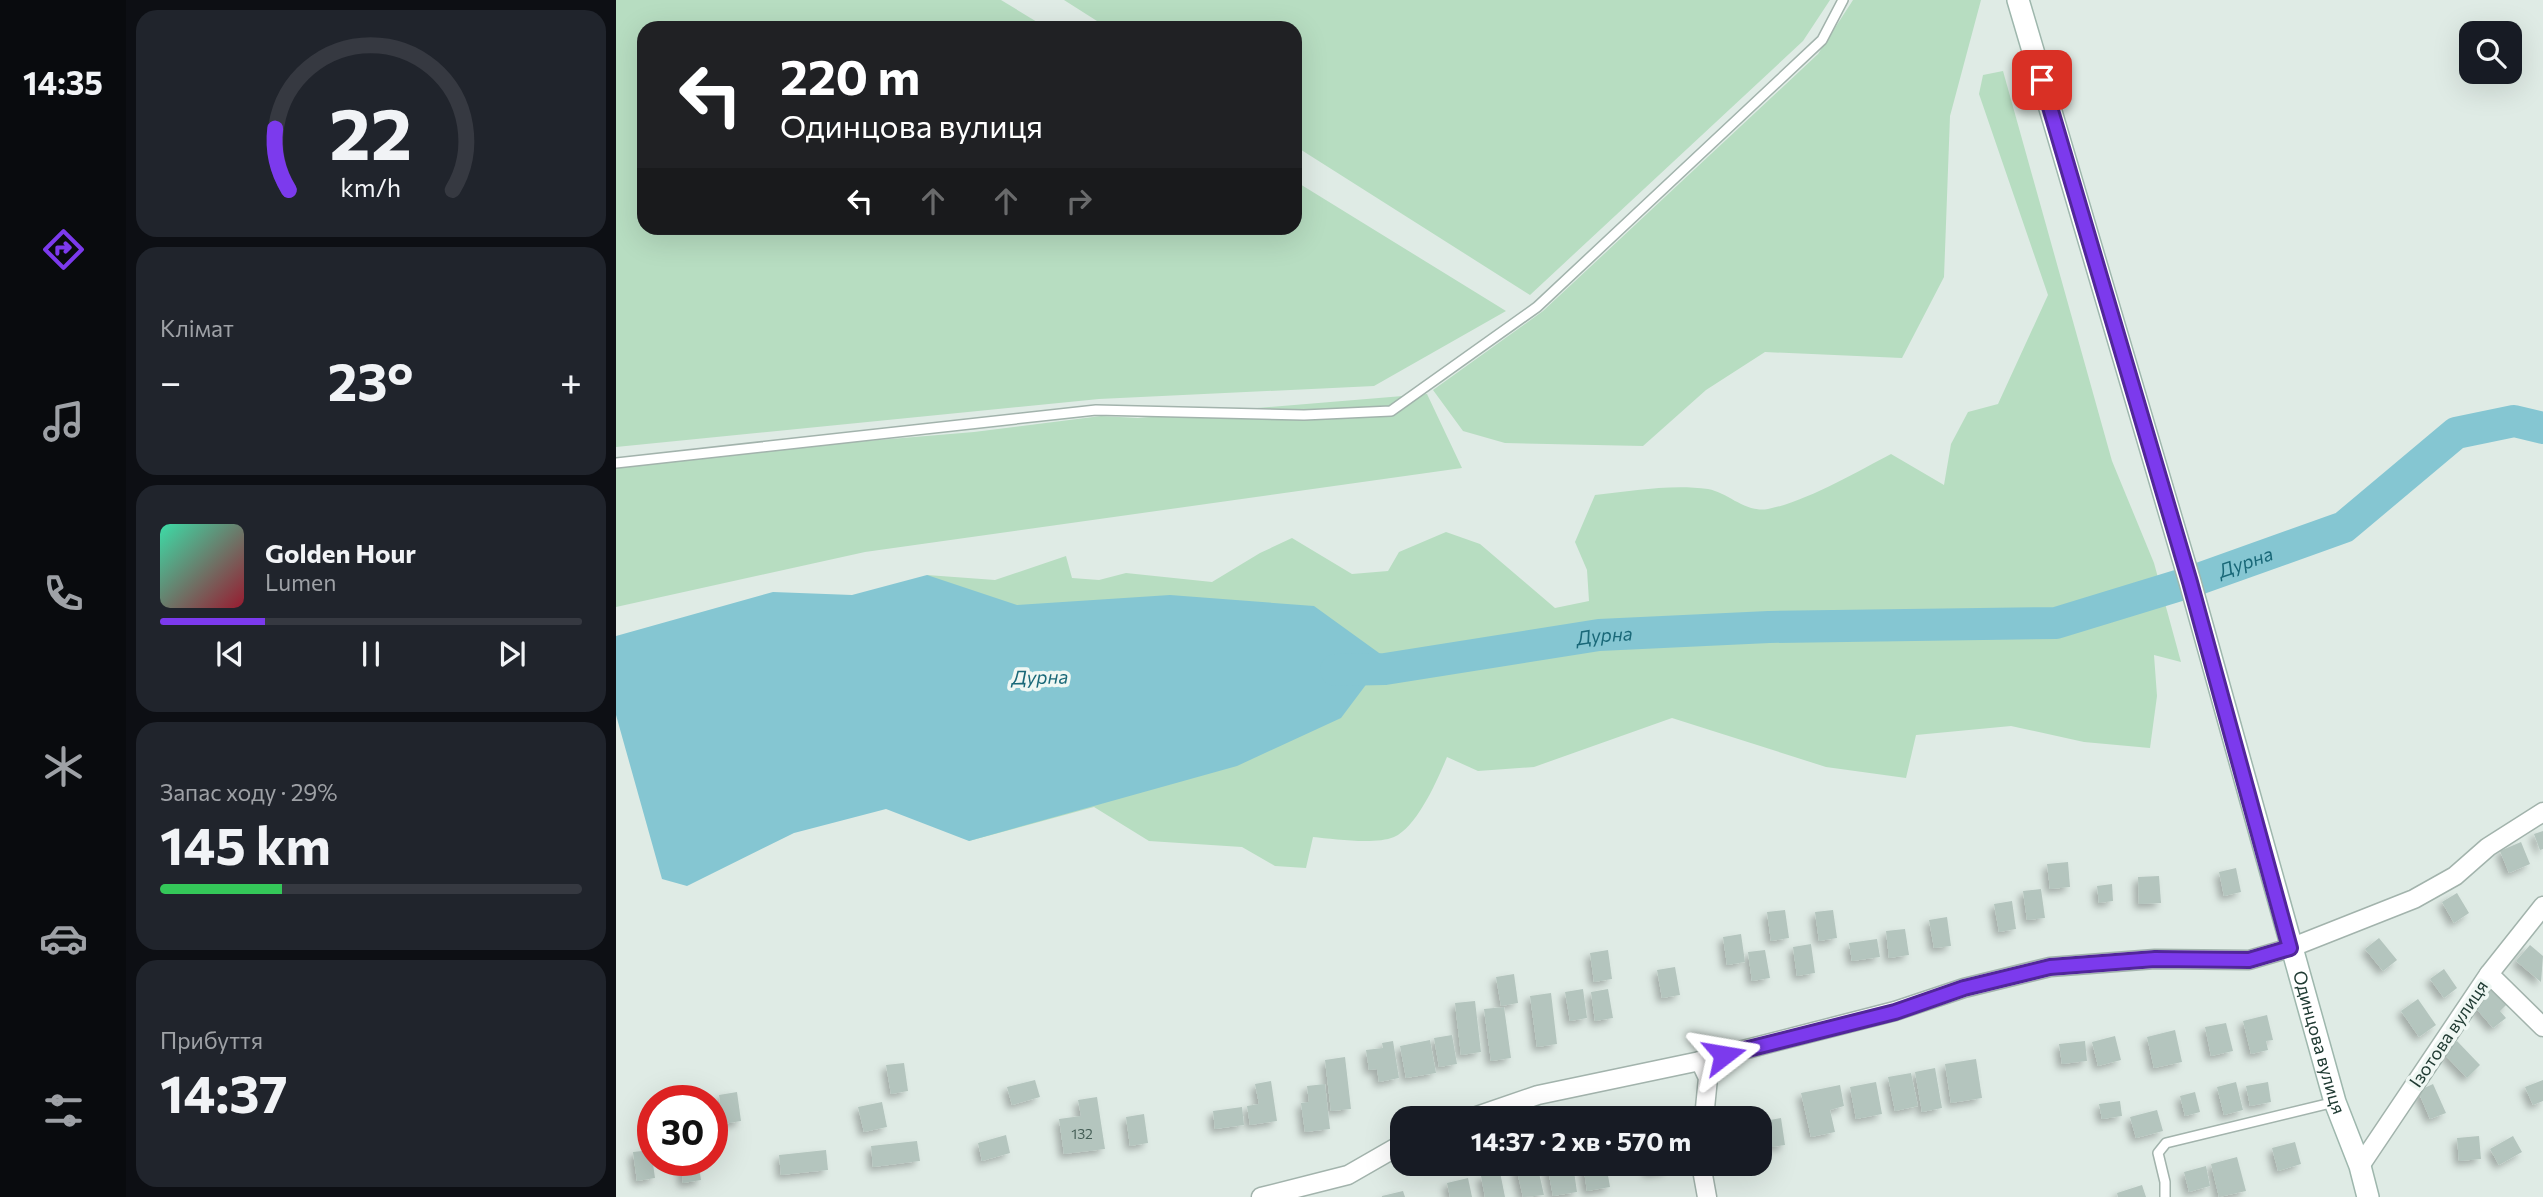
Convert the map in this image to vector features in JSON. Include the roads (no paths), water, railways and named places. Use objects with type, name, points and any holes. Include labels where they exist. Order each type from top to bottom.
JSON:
[{"type":"main road","name":"Одинцова вулиця","points":[[2018,0],[2190,582],[2335,1102],[2360,1166],[2368,1197]]},
{"type":"street","points":[[1506,1106],[1538,1095],[1700,1061],[1895,1012],[1964,988],[2050,967],[2155,959],[2249,960],[2290,948],[2414,900],[2455,876],[2488,847],[2543,812]]},
{"type":"street","name":"Ізотова вулиця","points":[[2360,1166],[2489,974],[2543,906]]},
{"type":"street","points":[[2489,974],[2543,1027]]},
{"type":"street","points":[[1700,1061],[1708,1077],[1705,1106]]},
{"type":"street","points":[[1262,1197],[1348,1175],[1390,1151]]},
{"type":"street","points":[[1703,1176],[1707,1197]]},
{"type":"lane","points":[[616,463],[1096,410],[1304,415],[1391,411],[1537,307],[1822,40],[1843,0]]},
{"type":"lane","points":[[2165,1197],[2165,1181],[2158,1153],[2166,1143],[2335,1102]]},
{"type":"water","points":[[927,575],[1017,605],[1170,595],[1314,606],[1386,658],[1341,718],[1237,766],[969,841],[886,809],[794,833],[687,886],[662,879],[616,715],[616,636],[773,592],[852,595]]},
{"type":"waterway","name":"Дурна","points":[[1336,670],[1385,669],[1599,635],[1769,627],[2056,623],[2190,582],[2344,527],[2456,433],[2514,421],[2543,428]]}]
